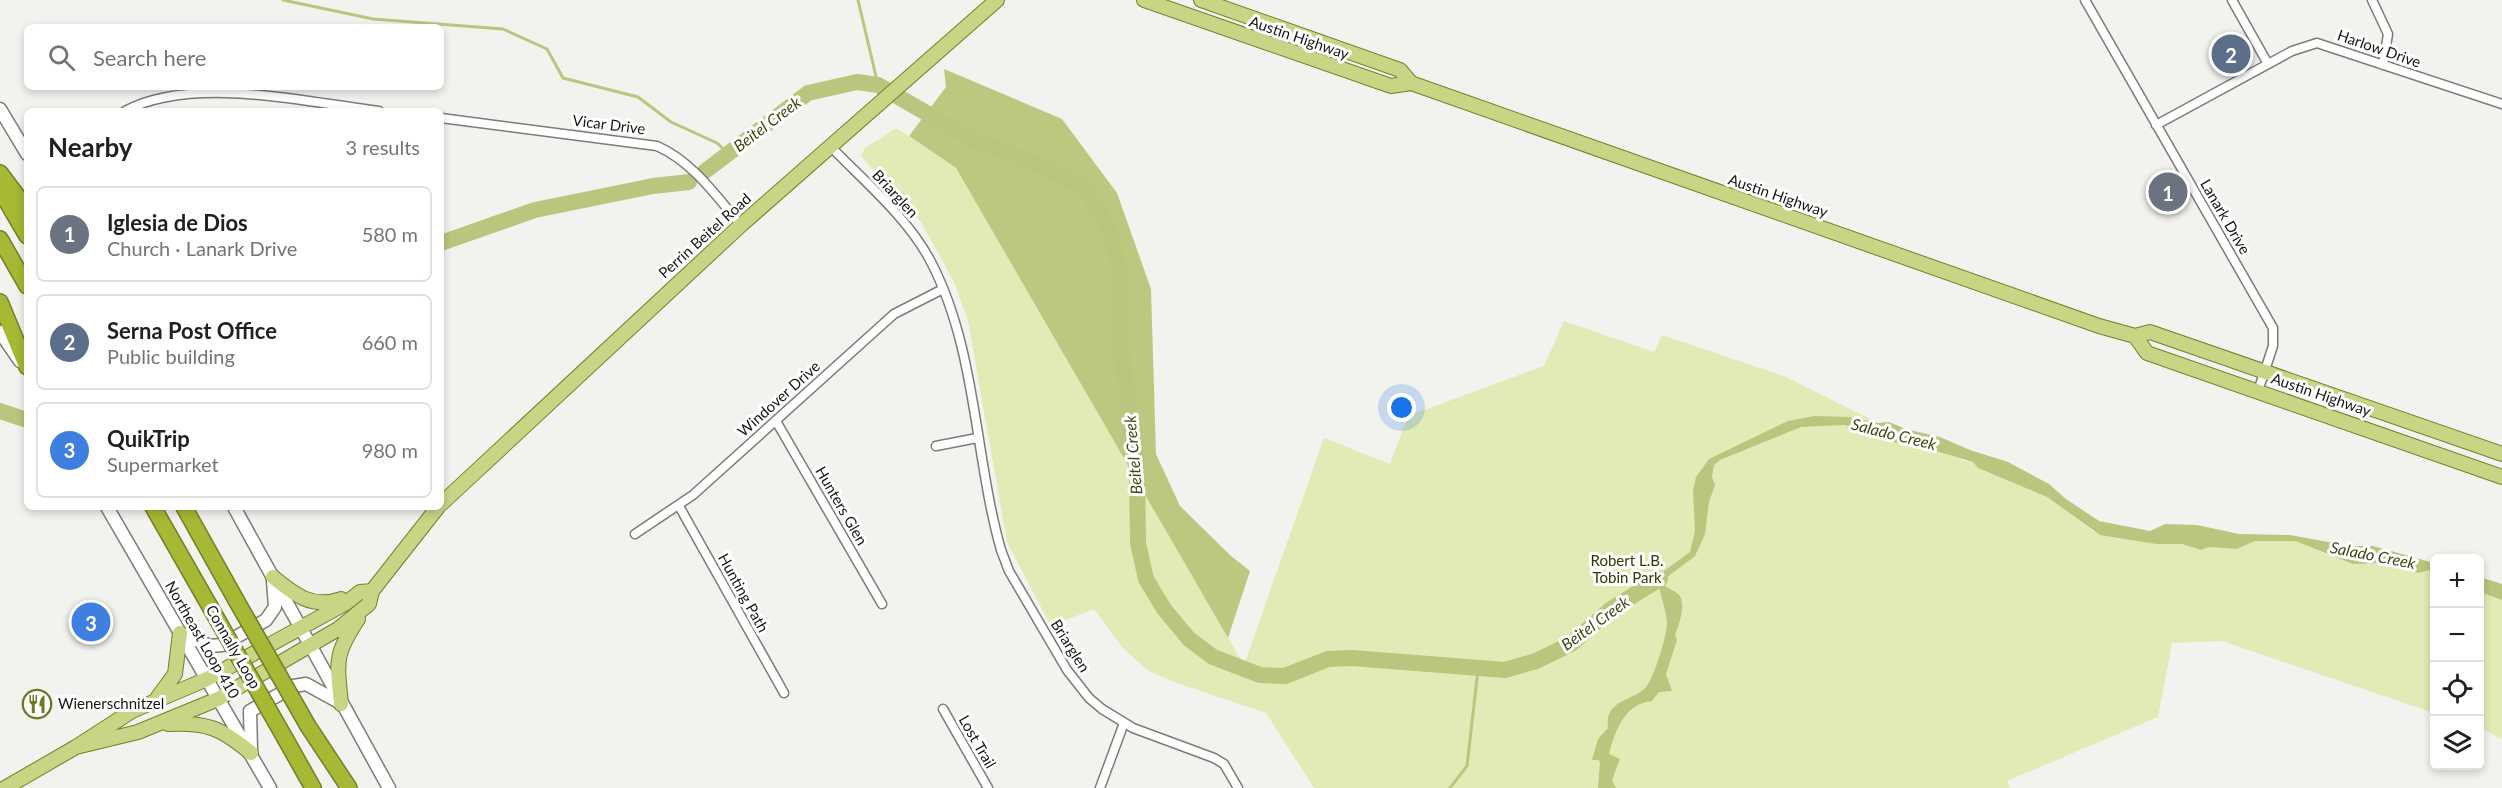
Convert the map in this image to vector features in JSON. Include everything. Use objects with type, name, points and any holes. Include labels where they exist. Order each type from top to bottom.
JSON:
[{"type":"highway","points":[[0,172],[24,205]]},
{"type":"highway","points":[[0,190],[24,231]]},
{"type":"highway","points":[[0,239],[24,281]]},
{"type":"highway","points":[[0,302],[24,362]]},
{"type":"highway","name":"Connally Loop","points":[[155,510],[313,788]]},
{"type":"highway","name":"Connally Loop","points":[[186,511],[343,788]]},
{"type":"highway","points":[[308,726],[349,788]]},
{"type":"main road","name":"Perrin Beitel Road","points":[[444,501],[741,225],[867,117],[997,0]]},
{"type":"main road","name":"Austin Highway","points":[[1144,0],[1391,86],[1411,83],[2099,326],[2135,336],[2150,332],[2502,454]]},
{"type":"main road","name":"Austin Highway","points":[[1201,0],[1234,6],[1400,70],[1411,83]]},
{"type":"main road","points":[[0,108],[24,149]]},
{"type":"main road","points":[[0,332],[24,365]]},
{"type":"main road","name":"Austin Highway","points":[[2135,336],[2147,352],[2502,477]]},
{"type":"main road","name":"Northeast Loop 410","points":[[109,510],[270,788]]},
{"type":"main road","points":[[236,510],[389,788]]},
{"type":"main road","name":"Perrin Beitel Road","points":[[76,747],[138,732],[218,699],[339,629],[436,510]]},
{"type":"main road","points":[[273,577],[302,600],[329,603],[367,596]]},
{"type":"main road","points":[[156,700],[175,674],[180,633],[210,646],[222,645],[266,620],[275,607],[273,577]]},
{"type":"main road","name":"Perrin Beitel Road","points":[[5,788],[132,711],[207,679],[300,628],[367,596]]},
{"type":"main road","points":[[341,704],[338,668],[340,645],[367,596]]},
{"type":"main road","points":[[251,753],[249,712],[294,686],[306,684],[321,690],[341,704]]},
{"type":"main road","points":[[157,724],[193,723],[213,727],[227,732],[251,753]]},
{"type":"street","name":"Lanark Drive","points":[[2085,0],[2273,328],[2273,346],[2258,391]]},
{"type":"street","points":[[2232,0],[2268,64]]},
{"type":"street","points":[[2372,0],[2388,34],[2382,65]]},
{"type":"street","name":"Harlow Drive","points":[[2157,125],[2292,51],[2317,43],[2502,104]]},
{"type":"street","points":[[133,108],[167,96],[207,91],[353,108]]},
{"type":"street","name":"Vicar Drive","points":[[444,118],[657,146],[686,164],[741,225]]},
{"type":"street","name":"Briarglen","points":[[831,147],[915,237],[930,258],[958,328],[995,528],[1009,571],[1077,684],[1102,710],[1124,723],[1224,764],[1238,788]]},
{"type":"street","name":"Windover Drive","points":[[635,534],[679,506],[894,314],[943,289]]},
{"type":"street","name":"Hunters Glen","points":[[776,421],[882,604]]},
{"type":"street","points":[[936,446],[977,438]]},
{"type":"street","name":"Hunting Path","points":[[679,506],[784,693]]},
{"type":"street","name":"Lost Trail","points":[[943,709],[988,788]]},
{"type":"street","points":[[1100,788],[1124,723]]},
{"type":"green space","name":"Robert L.B. Tobin Park","points":[[896,128],[956,168],[1244,665],[1324,438],[1390,464],[1408,416],[1544,366],[1564,321],[1654,352],[1662,335],[1784,376],[1904,436],[1964,461],[1973,462],[1978,468],[2047,497],[2094,532],[2156,544],[2182,544],[2201,550],[2209,547],[2237,549],[2255,541],[2295,541],[2333,557],[2374,564],[2388,563],[2418,573],[2430,569],[2430,712],[2222,641],[2172,643],[2158,717],[2007,781],[2010,788],[1314,788],[1266,713],[1174,682],[1147,670],[1123,648],[1094,609],[1051,626],[1007,542],[968,321],[954,282],[921,222],[861,156],[865,148]]},
{"type":"green space","points":[[2484,593],[2502,600],[2502,739],[2484,730]]},
{"type":"shaded area","points":[[944,69],[1062,119],[1117,193],[1151,289],[1156,454],[1180,506],[1231,556],[1250,571],[1228,638],[956,168],[909,136],[946,87]]},
{"type":"water","name":"Salado Creek","points":[[1814,416],[1849,417],[1877,423],[1889,422],[1906,429],[1940,437],[1970,450],[2008,462],[2049,484],[2066,499],[2099,521],[2150,531],[2165,524],[2197,525],[2239,534],[2290,535],[2350,546],[2373,546],[2430,562],[2430,570],[2418,573],[2388,563],[2353,564],[2295,541],[2255,541],[2237,549],[2209,547],[2201,550],[2182,544],[2156,544],[2100,535],[2047,497],[1978,468],[1973,462],[1926,448],[1883,440],[1876,433],[1844,425],[1801,427],[1720,460],[1714,465],[1712,477],[1715,485],[1709,502],[1705,534],[1695,556],[1662,581],[1666,587],[1677,593],[1682,601],[1682,613],[1675,635],[1677,640],[1666,674],[1672,691],[1659,692],[1652,701],[1635,707],[1628,713],[1614,736],[1609,754],[1620,759],[1612,780],[1616,788],[1598,788],[1600,763],[1599,760],[1592,760],[1598,739],[1608,728],[1610,711],[1646,687],[1660,655],[1667,621],[1657,576],[1690,552],[1695,531],[1693,491],[1696,477],[1709,459],[1788,421]]},
{"type":"water","points":[[2484,578],[2502,584],[2502,600],[2484,593]]},
{"type":"waterway","points":[[283,0],[373,19],[438,24]]},
{"type":"waterway","points":[[858,0],[878,85]]},
{"type":"waterway","points":[[444,24],[503,29],[547,49],[563,78],[638,97],[671,122],[717,143],[729,154]]},
{"type":"waterway","name":"Beitel Creek","points":[[704,172],[808,93],[857,82],[878,85],[971,139],[1016,155],[1075,182],[1091,199],[1109,228],[1119,268],[1120,339],[1137,471],[1138,543],[1146,579],[1164,609],[1189,639],[1213,657],[1260,675],[1285,676],[1328,659],[1352,658],[1505,670],[1536,661],[1571,644],[1611,609],[1660,579]]},
{"type":"waterway","name":"Beitel Creek","points":[[444,242],[535,210],[653,186],[689,182]]},
{"type":"waterway","name":"Beitel Creek","points":[[0,411],[24,419]]},
{"type":"waterway","points":[[1450,788],[1467,766],[1478,670]]},
{"type":"place","name":"Serna Post Office","points":[[2231,54]]},
{"type":"place","name":"Iglesia de Dios","points":[[2168,192]]},
{"type":"place","name":"QuikTrip","points":[[91,622]]},
{"type":"place","name":"Wienerschnitzel","points":[[37,704]]}]
